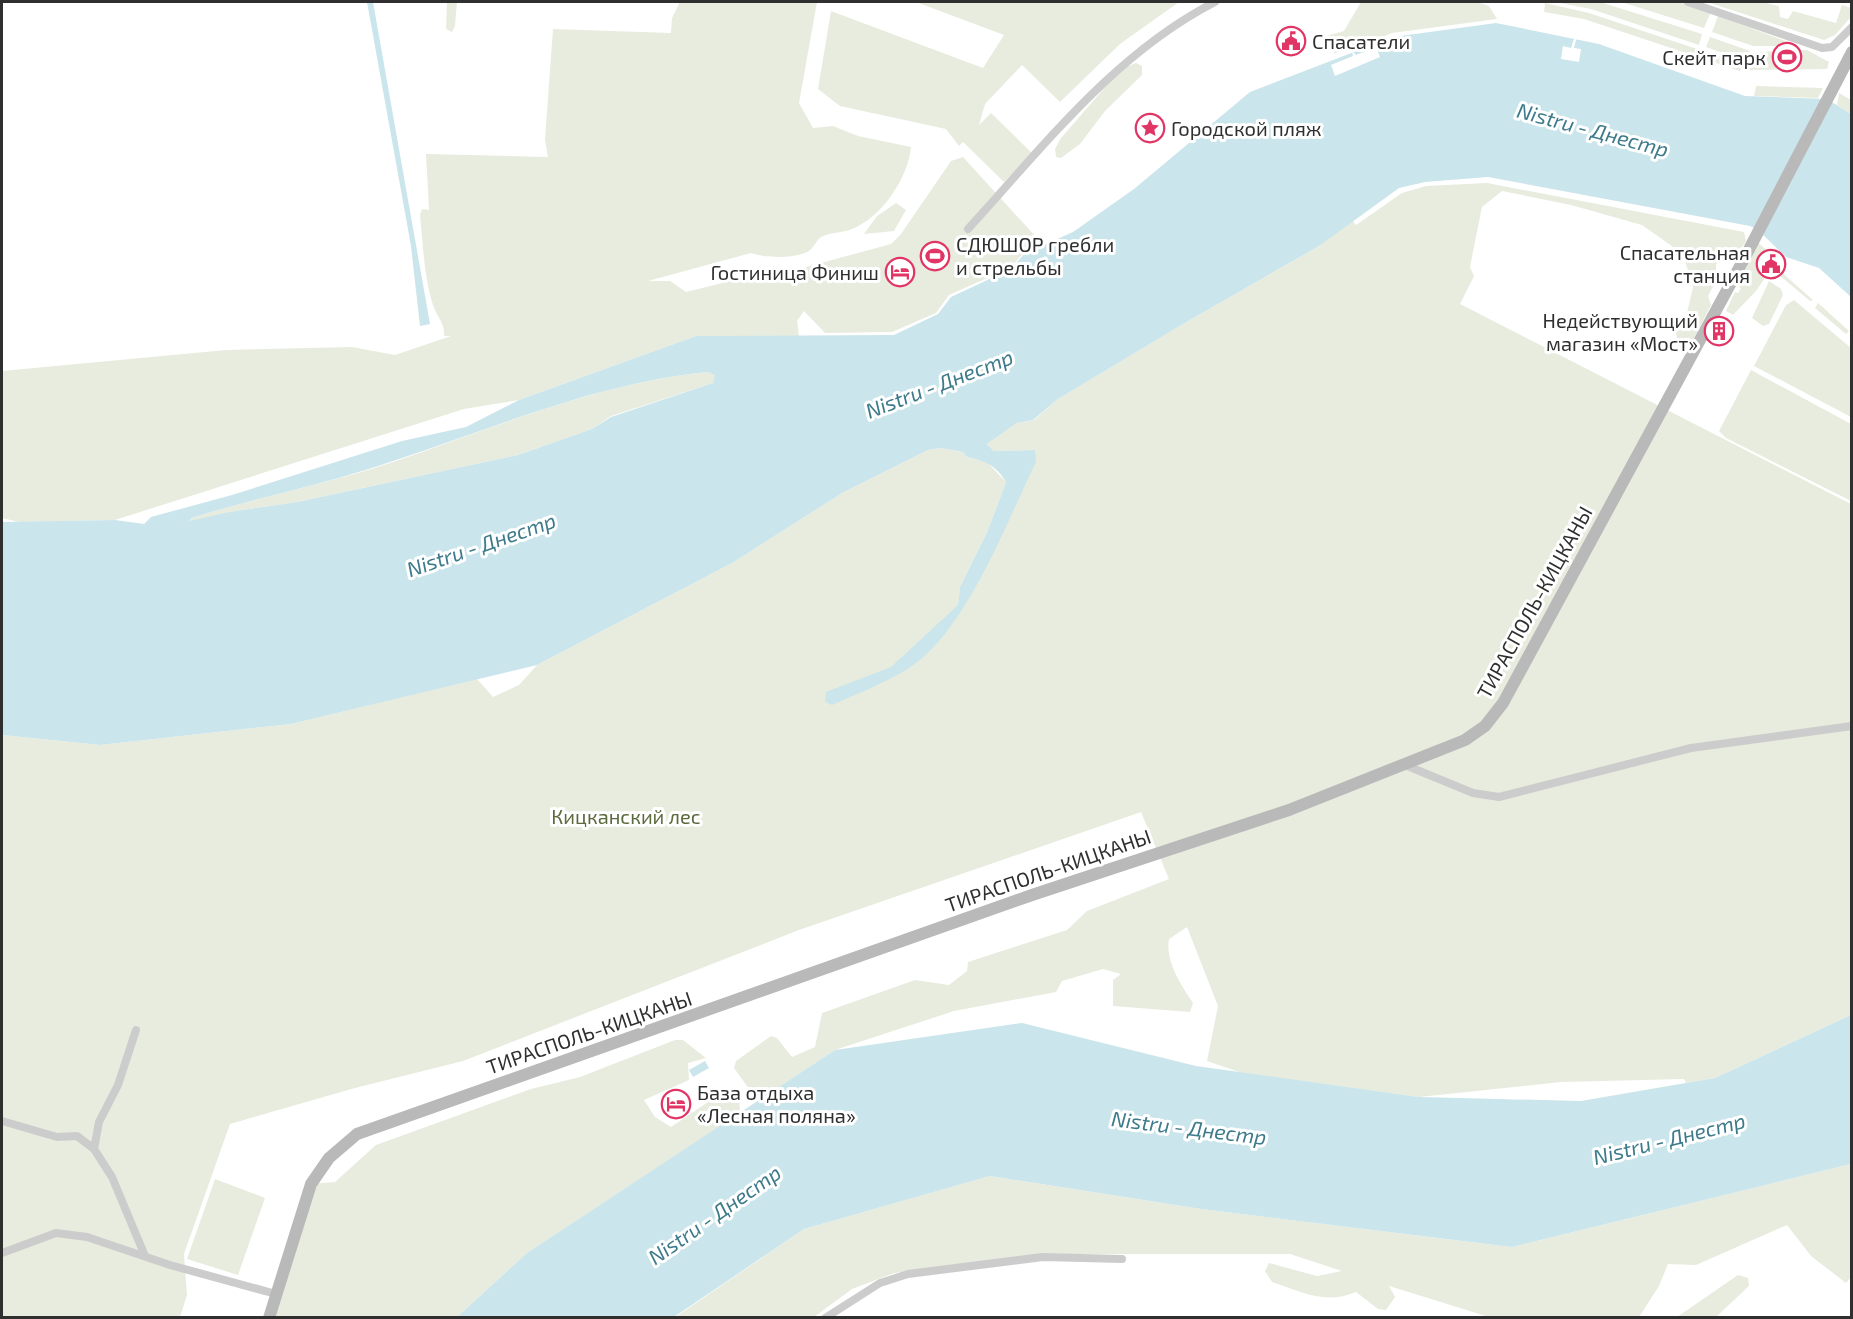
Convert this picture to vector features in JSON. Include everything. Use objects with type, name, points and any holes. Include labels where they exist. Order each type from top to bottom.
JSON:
[{"type":"street","points":[[968,229],[1110,75],[1167,29],[1215,2]]},
{"type":"street","points":[[1688,2],[1822,48],[1832,47],[1851,27]]},
{"type":"street","name":"ТИРАСПОЛЬ-КИЦКАНЫ","points":[[269,1317],[311,1184],[329,1158],[357,1134],[1032,895],[1289,810],[1405,765],[1474,735],[1497,711],[1744,257],[1851,52]]},
{"type":"street","points":[[1405,765],[1473,793],[1499,797],[1692,748],[1851,726]]},
{"type":"street","points":[[94,1149],[99,1122],[118,1085],[136,1030]]},
{"type":"street","points":[[2,1121],[57,1137],[77,1136],[94,1149],[112,1177],[145,1256]]},
{"type":"street","points":[[2,1253],[56,1233],[87,1236],[145,1256],[276,1294]]},
{"type":"street","points":[[825,1317],[880,1283],[908,1274],[1043,1257],[1122,1259]]},
{"type":"green space","points":[[447,2],[457,2],[455,26],[452,32],[446,29]]},
{"type":"green space","points":[[680,2],[817,2],[799,103],[813,128],[833,126],[858,136],[911,147],[905,171],[883,206],[852,229],[821,237],[809,251],[780,257],[751,253],[648,281],[670,281],[686,292],[759,274],[775,279],[805,272],[806,267],[891,244],[901,234],[951,161],[963,157],[1037,238],[1010,268],[949,295],[936,313],[892,332],[825,333],[804,311],[797,321],[799,336],[696,336],[519,400],[464,409],[115,520],[19,522],[2,518],[2,371],[226,350],[352,347],[395,355],[451,336],[444,336],[442,324],[433,305],[426,272],[420,215],[422,209],[429,210],[426,154],[548,157],[545,139],[553,29],[671,33],[672,18]]},
{"type":"green space","points":[[916,2],[1179,2],[1120,44],[1060,102],[1022,65],[985,104],[979,125],[991,113],[1032,153],[1004,182],[963,142],[959,146],[946,129],[840,106],[818,89],[831,11],[983,68],[1004,35]]},
{"type":"green space","points":[[1361,2],[1477,2],[1489,6],[1497,19],[1392,33],[1359,47],[1334,53],[1324,44],[1327,36],[1344,31]]},
{"type":"green space","points":[[1555,2],[1600,2],[1702,34],[1699,45],[1591,9]]},
{"type":"green space","points":[[1621,2],[1678,2],[1711,12],[1704,28]]},
{"type":"green space","points":[[1707,2],[1762,2],[1779,6],[1780,17],[1788,19],[1793,11],[1836,23],[1842,5],[1851,8],[1851,17],[1835,35],[1824,40]]},
{"type":"green space","points":[[1545,3],[1589,13],[1742,64],[1740,71],[1584,19],[1544,12]]},
{"type":"green space","points":[[1718,16],[1799,46],[1753,46],[1712,32]]},
{"type":"green space","points":[[1710,37],[1750,51],[1744,61],[1706,47]]},
{"type":"green space","name":"Скейт парк","points":[[1807,50],[1829,62],[1827,69],[1749,70],[1756,52]]},
{"type":"green space","points":[[1136,63],[1142,66],[1142,75],[1105,111],[1080,144],[1061,158],[1056,157],[1055,149],[1061,138],[1121,69]]},
{"type":"green space","points":[[1756,86],[1823,88],[1818,98],[1754,96]]},
{"type":"green space","points":[[1839,93],[1851,100],[1851,114],[1837,105]]},
{"type":"green space","name":"Кицканский лес","points":[[1487,183],[1744,232],[1746,241],[1734,260],[1725,257],[1716,264],[1716,281],[1708,296],[1711,305],[1691,344],[1678,346],[1676,333],[1687,313],[1693,287],[1683,254],[1642,225],[1571,205],[1502,191],[1482,207],[1470,267],[1474,276],[1460,304],[1851,504],[1851,1015],[1715,1078],[1686,1083],[1684,1079],[1561,1082],[1419,1097],[1242,1073],[1207,1061],[1218,1006],[1187,927],[1169,939],[1168,947],[1175,972],[1193,1003],[1190,1012],[1113,1006],[1113,980],[1121,974],[1103,969],[1062,981],[1056,992],[954,1011],[835,1050],[765,1096],[747,1086],[734,1068],[736,1061],[771,1036],[777,1038],[792,1057],[815,1047],[822,1013],[915,980],[949,985],[967,971],[968,962],[1067,930],[1087,911],[1169,879],[1141,812],[799,930],[463,1061],[355,1088],[230,1124],[184,1254],[187,1295],[180,1317],[2,1317],[2,735],[100,745],[291,724],[477,679],[493,697],[519,685],[537,665],[732,563],[842,493],[928,450],[941,448],[963,452],[967,457],[987,462],[1006,482],[988,530],[960,587],[958,605],[1035,450],[994,451],[987,444],[1017,423],[1034,420],[1058,399],[1319,246],[1352,220],[1356,225],[1402,193],[1426,186]]},
{"type":"green space","points":[[896,203],[906,210],[894,231],[864,234],[877,216]]},
{"type":"green space","points":[[1757,242],[1774,256],[1767,266],[1771,269],[1756,291],[1733,315],[1726,311],[1735,292],[1738,293],[1741,288],[1738,286]]},
{"type":"green space","points":[[1779,270],[1813,300],[1810,301],[1778,274]]},
{"type":"green space","points":[[1769,281],[1781,289],[1783,295],[1769,324],[1763,326],[1752,318]]},
{"type":"green space","points":[[1794,300],[1851,348],[1851,417],[1754,366],[1786,305]]},
{"type":"green space","points":[[1818,303],[1849,331],[1846,334],[1815,308]]},
{"type":"green space","points":[[1751,370],[1851,424],[1851,501],[1726,438],[1719,431]]},
{"type":"green space","points":[[707,372],[716,375],[713,383],[611,416],[592,429],[518,455],[297,502],[229,512],[189,522],[192,518],[217,510],[393,462],[587,396],[666,378]]},
{"type":"green space","points":[[675,1040],[683,1040],[706,1058],[688,1063],[689,1080],[644,1100],[655,1117],[671,1127],[714,1098],[733,1092],[739,1096],[740,1113],[527,1253],[457,1317],[269,1318],[311,1184],[335,1182],[376,1145],[531,1089],[580,1077]]},
{"type":"green space","points":[[1851,1164],[1852,1276],[1846,1283],[1811,1256],[1787,1225],[1696,1265],[1668,1264],[1659,1286],[1639,1317],[1489,1317],[1389,1286],[1395,1297],[1386,1310],[1378,1309],[1356,1292],[1345,1296],[1314,1296],[1272,1282],[1265,1271],[1269,1263],[1317,1276],[1342,1271],[1290,1254],[1050,1254],[894,1273],[852,1289],[814,1317],[674,1318],[804,1229],[990,1176],[1201,1209],[1512,1247]]},
{"type":"green space","points":[[215,1179],[265,1198],[238,1275],[187,1259]]},
{"type":"green space","points":[[1738,1275],[1748,1278],[1749,1286],[1716,1317],[1677,1317]]},
{"type":"water","points":[[367,2],[373,2],[430,324],[420,326],[411,246]]},
{"type":"water","name":"Nistru - Днестр","points":[[1496,23],[1599,44],[1745,96],[1827,99],[1851,114],[1851,297],[1819,268],[1786,257],[1758,230],[1750,226],[1488,177],[1425,182],[1399,188],[1319,246],[1058,399],[1033,420],[1017,423],[987,444],[994,451],[1035,450],[1036,462],[982,576],[965,605],[927,654],[906,670],[832,705],[825,702],[826,692],[891,667],[958,605],[960,587],[988,530],[1006,482],[990,465],[967,457],[963,452],[941,448],[928,450],[842,493],[732,563],[537,665],[291,724],[100,745],[2,735],[2,522],[115,520],[144,524],[151,517],[232,495],[402,441],[466,427],[519,400],[696,336],[894,335],[938,314],[951,297],[1011,269],[1032,245],[1044,245],[1073,232],[1134,189],[1250,92],[1393,37]],"holes":[[[707,372],[715,375],[713,383],[611,417],[592,429],[518,455],[297,502],[229,512],[189,521],[217,510],[368,469],[587,396],[666,378]]]},
{"type":"water","name":"Nistru - Днестр","points":[[1851,1015],[1851,1164],[1512,1247],[1201,1209],[990,1176],[804,1229],[674,1317],[457,1317],[527,1253],[835,1050],[1022,1023],[1196,1066],[1419,1097],[1581,1101],[1715,1078]]},
{"type":"water","points":[[705,1061],[709,1068],[693,1077],[689,1070]]},
{"type":"pier","points":[[1577,36],[1574,48],[1581,49],[1579,62],[1561,59],[1563,46],[1571,48]]},
{"type":"pier","points":[[1376,47],[1380,57],[1335,76],[1331,65],[1353,56],[1352,51],[1356,55]]},
{"type":"place","name":"Спасатели","points":[[1291,41]]},
{"type":"place","name":"Скейт парк","points":[[1787,57]]},
{"type":"place","name":"Городской пляж","points":[[1150,128]]},
{"type":"place","name":"СДЮШОР гребли и стрельбы","points":[[935,256]]},
{"type":"place","name":"Спасательная станция","points":[[1771,264]]},
{"type":"place","name":"Гостиница Финиш","points":[[900,272]]},
{"type":"place","name":"Недействующий магазин «Мост»","points":[[1719,331]]},
{"type":"place","name":"База отдыха «Лесная поляна»","points":[[676,1104]]}]
